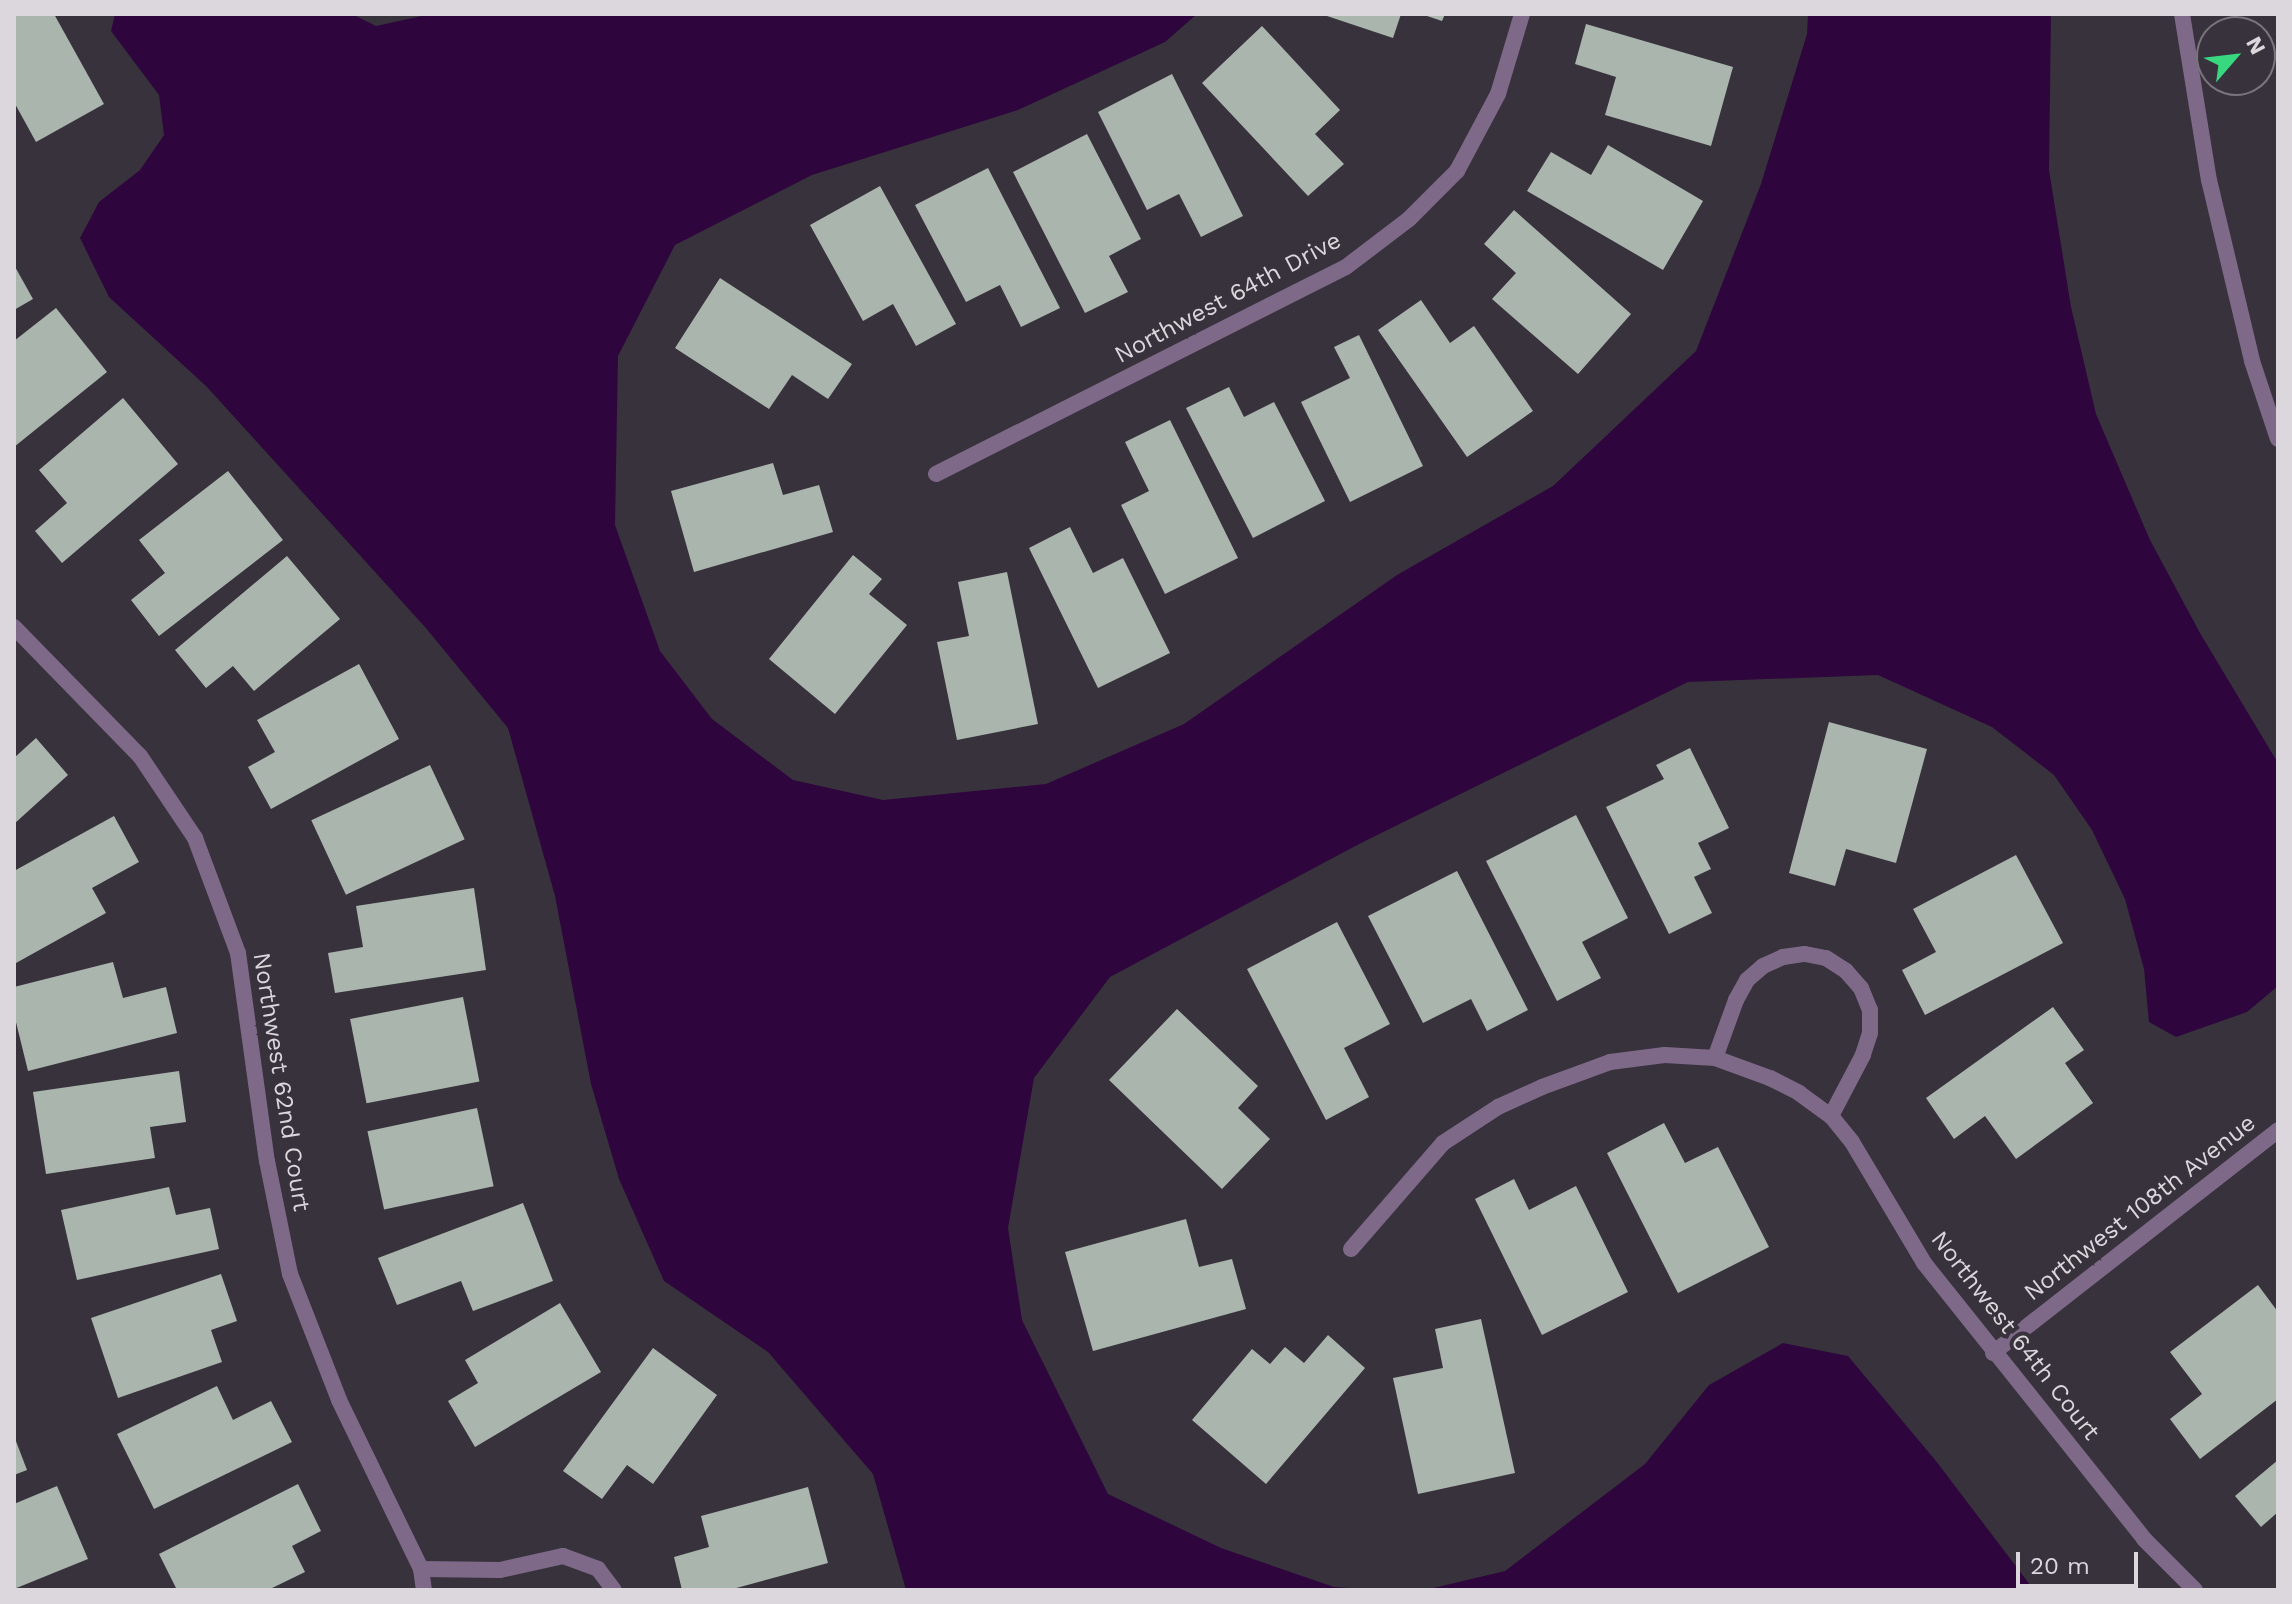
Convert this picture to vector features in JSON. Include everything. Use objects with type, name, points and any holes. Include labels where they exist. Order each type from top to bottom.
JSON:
[{"type":"street","name":"Northwest 64th Drive","points":[[936,474],[1346,267],[1409,219],[1457,171],[1498,94],[1522,14]]},
{"type":"street","points":[[2182,14],[2209,180],[2252,361],[2278,439]]},
{"type":"street","name":"Northwest 62nd Court","points":[[14,627],[140,756],[195,838],[238,953],[267,1161],[290,1274],[339,1400],[421,1569],[424,1590]]},
{"type":"street","points":[[1715,1058],[1736,1000],[1747,980],[1763,966],[1794,955],[1826,958],[1846,971],[1861,988],[1870,1010],[1870,1033],[1863,1055],[1831,1116]]},
{"type":"street","name":"Northwest 64th Court","points":[[1351,1249],[1443,1143],[1498,1107],[1610,1062],[1665,1055],[1715,1058],[1770,1078],[1799,1093],[1831,1116],[1852,1142],[1924,1263],[1993,1353],[2144,1539],[2195,1590]]},
{"type":"street","name":"Northwest 108th Avenue","points":[[1993,1353],[2278,1130]]},
{"type":"street","points":[[421,1569],[500,1570],[563,1556],[582,1560],[598,1569],[614,1590]]},
{"type":"shaded area","points":[[115,14],[352,14],[376,26],[431,14],[1197,14],[1165,42],[1018,110],[812,175],[675,245],[618,356],[615,525],[660,651],[712,719],[793,780],[883,800],[1046,784],[1184,724],[1397,575],[1553,486],[1696,351],[1761,184],[1807,34],[1808,14],[2051,14],[2049,170],[2071,307],[2096,414],[2150,540],[2200,633],[2278,763],[2278,986],[2247,1012],[2176,1037],[2149,1022],[2144,969],[2125,899],[2092,830],[2054,775],[1992,727],[1878,675],[1688,682],[1363,842],[1110,977],[1034,1078],[1008,1228],[1022,1320],[1108,1494],[1221,1548],[1334,1587],[1384,1590],[906,1590],[873,1474],[768,1352],[664,1281],[619,1179],[591,1084],[555,896],[508,728],[425,627],[207,387],[109,297],[80,238],[99,202],[140,170],[164,135],[159,95],[111,31]]},
{"type":"shaded area","points":[[1783,1343],[1848,1356],[1936,1461],[2034,1590],[1425,1590],[1505,1571],[1645,1464],[1709,1385]]},
{"type":"building","points":[[14,14],[54,14],[104,104],[36,142],[14,102]]},
{"type":"building","points":[[1321,14],[1401,14],[1393,38]]},
{"type":"building","points":[[1421,14],[1445,14],[1442,21]]},
{"type":"building","points":[[1586,24],[1733,67],[1711,146],[1605,115],[1616,77],[1575,64]]},
{"type":"building","points":[[1262,26],[1340,110],[1315,134],[1344,164],[1308,196],[1202,83]]},
{"type":"building","points":[[1172,74],[1243,216],[1201,237],[1179,194],[1147,210],[1098,112]]},
{"type":"building","points":[[1087,134],[1141,239],[1109,256],[1128,292],[1085,313],[1013,172]]},
{"type":"building","points":[[1608,145],[1703,201],[1663,270],[1527,191],[1551,152],[1591,175]]},
{"type":"building","points":[[988,168],[1060,308],[1021,327],[1000,285],[966,302],[915,205]]},
{"type":"building","points":[[880,186],[956,324],[916,346],[893,304],[863,321],[810,225]]},
{"type":"building","points":[[1514,210],[1631,314],[1578,374],[1492,299],[1516,273],[1484,244]]},
{"type":"building","points":[[14,265],[33,299],[14,310]]},
{"type":"building","points":[[720,278],[852,364],[828,399],[792,375],[769,409],[675,348]]},
{"type":"building","points":[[1421,300],[1450,343],[1474,326],[1533,411],[1467,457],[1378,330]]},
{"type":"building","points":[[56,308],[107,372],[14,447],[14,341]]},
{"type":"building","points":[[1359,335],[1423,466],[1350,502],[1301,402],[1350,378],[1334,347]]},
{"type":"building","points":[[1229,387],[1244,417],[1274,402],[1325,501],[1253,538],[1186,408]]},
{"type":"building","points":[[123,398],[178,464],[62,563],[35,531],[67,503],[39,470]]},
{"type":"building","points":[[1170,420],[1238,558],[1165,594],[1121,505],[1149,491],[1125,442]]},
{"type":"building","points":[[773,463],[783,495],[819,485],[833,532],[694,572],[671,491]]},
{"type":"building","points":[[228,471],[283,540],[159,636],[131,600],[165,573],[139,540]]},
{"type":"building","points":[[1070,527],[1093,573],[1123,558],[1170,653],[1098,688],[1029,548]]},
{"type":"building","points":[[853,555],[882,579],[869,594],[907,625],[835,714],[769,659]]},
{"type":"building","points":[[287,556],[340,619],[254,691],[233,666],[206,688],[175,650]]},
{"type":"building","points":[[1007,572],[1038,724],[957,740],[937,642],[969,636],[958,582]]},
{"type":"building","points":[[359,664],[399,739],[271,809],[248,767],[275,752],[257,720]]},
{"type":"building","points":[[1829,722],[1927,749],[1896,863],[1846,849],[1835,886],[1789,873]]},
{"type":"building","points":[[36,738],[68,775],[14,824],[14,758]]},
{"type":"building","points":[[1690,748],[1729,828],[1698,843],[1711,869],[1694,877],[1712,913],[1669,934],[1606,807],[1664,779],[1656,765]]},
{"type":"building","points":[[430,765],[465,839],[346,895],[311,820]]},
{"type":"building","points":[[1576,815],[1628,918],[1582,942],[1601,978],[1557,1001],[1486,861]]},
{"type":"building","points":[[114,816],[139,862],[92,888],[106,913],[16,963],[14,871]]},
{"type":"building","points":[[2016,855],[2063,943],[1925,1015],[1902,970],[1936,952],[1913,909]]},
{"type":"building","points":[[1457,871],[1528,1010],[1487,1031],[1471,999],[1423,1023],[1368,916]]},
{"type":"building","points":[[474,888],[486,970],[335,993],[328,953],[363,947],[356,906]]},
{"type":"building","points":[[1337,922],[1390,1024],[1344,1048],[1369,1097],[1326,1120],[1247,969]]},
{"type":"building","points":[[113,962],[123,998],[166,987],[177,1033],[28,1071],[14,1014],[14,987]]},
{"type":"building","points":[[463,997],[479,1081],[367,1103],[350,1019]]},
{"type":"building","points":[[2053,1007],[2084,1050],[2065,1063],[2093,1103],[2016,1159],[1985,1116],[1954,1139],[1926,1098]]},
{"type":"building","points":[[1177,1009],[1258,1086],[1238,1108],[1270,1139],[1222,1189],[1109,1080]]},
{"type":"building","points":[[179,1071],[186,1122],[150,1127],[155,1158],[46,1174],[33,1092]]},
{"type":"building","points":[[477,1108],[494,1186],[384,1210],[367,1131]]},
{"type":"building","points":[[1664,1123],[1685,1163],[1718,1147],[1769,1247],[1678,1293],[1607,1153]]},
{"type":"building","points":[[1514,1179],[1529,1210],[1576,1186],[1628,1292],[1542,1335],[1475,1199]]},
{"type":"building","points":[[169,1187],[176,1215],[210,1208],[219,1249],[77,1280],[61,1210]]},
{"type":"building","points":[[523,1203],[553,1281],[473,1311],[461,1281],[397,1305],[378,1258]]},
{"type":"building","points":[[1186,1219],[1199,1267],[1232,1259],[1246,1309],[1093,1351],[1065,1252]]},
{"type":"building","points":[[221,1274],[237,1321],[211,1330],[222,1362],[118,1398],[91,1318]]},
{"type":"building","points":[[2258,1285],[2278,1312],[2278,1399],[2200,1459],[2170,1419],[2202,1394],[2170,1352]]},
{"type":"building","points":[[560,1303],[601,1372],[475,1447],[448,1401],[478,1383],[465,1360]]},
{"type":"building","points":[[1481,1319],[1515,1473],[1418,1494],[1393,1378],[1443,1368],[1435,1329]]},
{"type":"building","points":[[1328,1335],[1365,1368],[1266,1484],[1192,1420],[1252,1349],[1270,1364],[1285,1347],[1304,1363]]},
{"type":"building","points":[[653,1348],[717,1395],[653,1484],[627,1465],[602,1499],[563,1471]]},
{"type":"building","points":[[217,1386],[233,1420],[271,1401],[292,1442],[154,1509],[117,1434]]},
{"type":"building","points":[[14,1436],[27,1470],[14,1475]]},
{"type":"building","points":[[2278,1460],[2278,1512],[2261,1527],[2235,1496]]},
{"type":"building","points":[[298,1484],[321,1531],[292,1546],[305,1572],[268,1590],[177,1590],[159,1554]]},
{"type":"building","points":[[57,1486],[88,1559],[14,1589],[14,1504]]},
{"type":"building","points":[[808,1487],[828,1563],[729,1590],[682,1590],[674,1557],[709,1547],[701,1516]]}]
